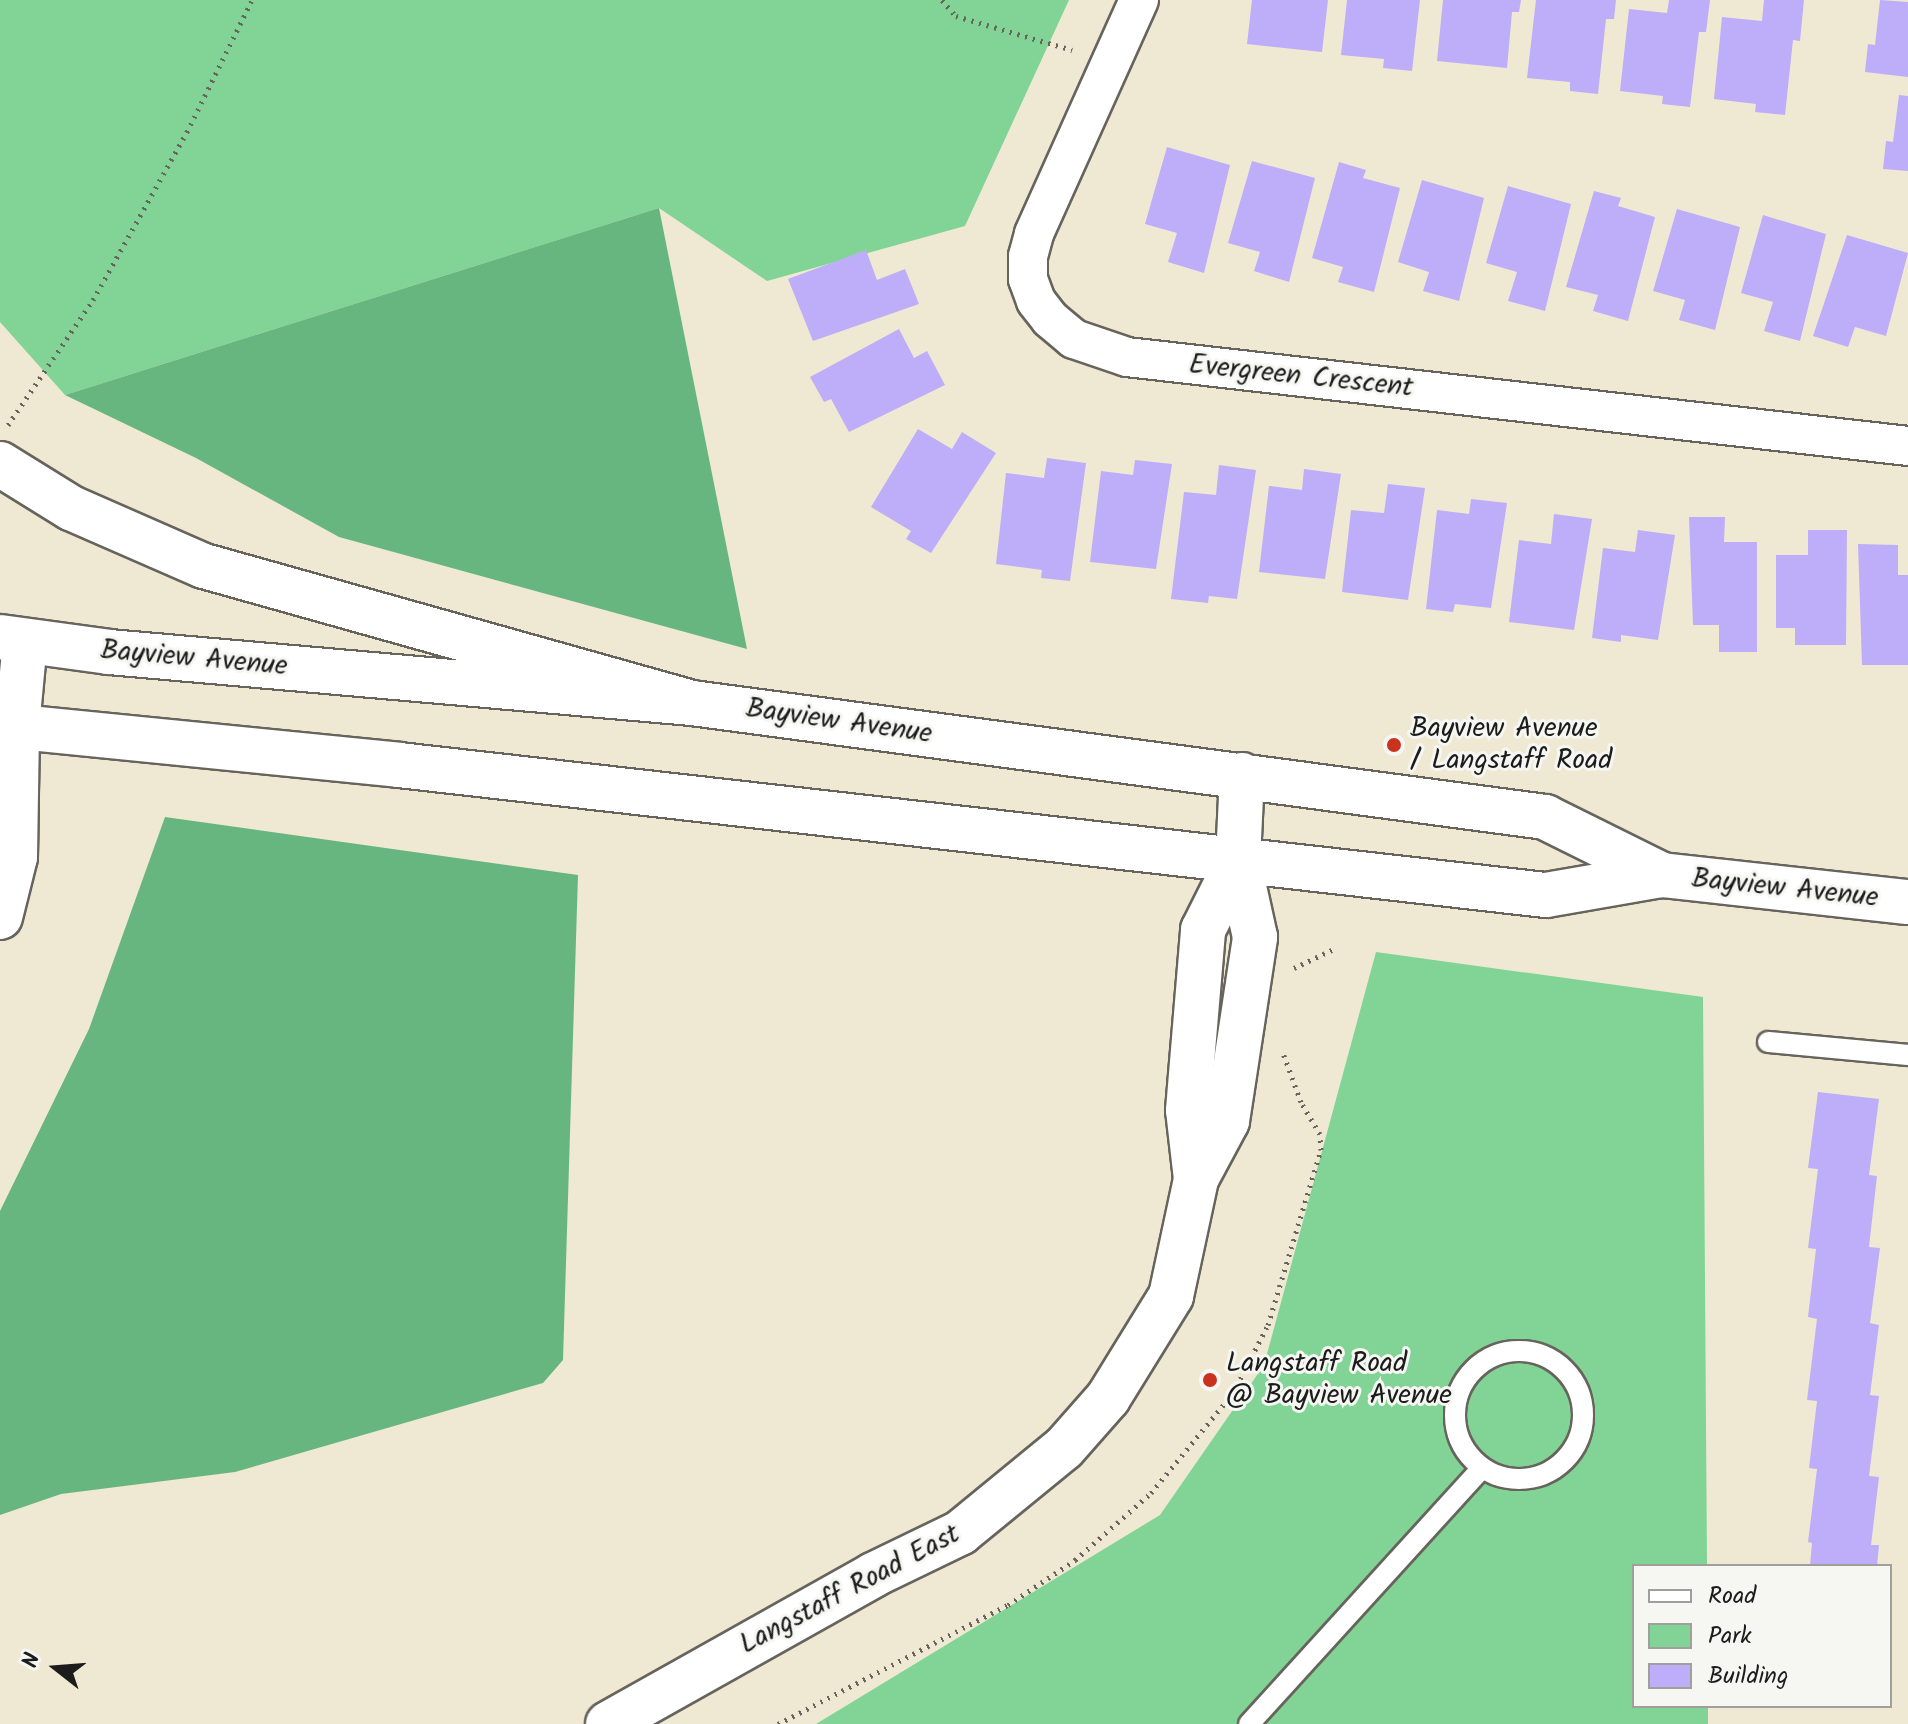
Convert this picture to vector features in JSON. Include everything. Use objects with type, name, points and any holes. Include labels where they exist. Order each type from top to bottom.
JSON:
[{"type":"main road","points":[[0,464],[71,508],[204,566],[692,703]]},
{"type":"main road","points":[[0,917],[15,857],[8,725],[13,639]]},
{"type":"main road","name":"Bayview Avenue","points":[[13,639],[109,652],[692,703],[1545,817],[1662,875]]},
{"type":"main road","name":"Bayview Avenue","points":[[8,725],[399,765],[1546,895],[1662,875],[1908,902]]},
{"type":"main road","name":"Langstaff Road East","points":[[608,1724],[873,1575],[960,1533],[1064,1448],[1108,1398],[1171,1296],[1196,1179],[1227,1121],[1255,937],[1238,860],[1242,775]]},
{"type":"street","name":"Evergreen Crescent","points":[[1139,0],[1034,234],[1028,256],[1028,279],[1036,301],[1050,319],[1074,339],[1127,357],[1908,446]]},
{"type":"lane","points":[[1768,1042],[1908,1055]]},
{"type":"lane","points":[[1519,1351],[1539,1354],[1556,1363],[1572,1379],[1582,1400],[1584,1422],[1577,1443],[1564,1462],[1546,1474],[1524,1480],[1502,1478],[1482,1468],[1466,1452],[1457,1434],[1455,1414],[1458,1394],[1468,1377],[1482,1363],[1500,1354],[1519,1351]]},
{"type":"lane","points":[[1249,1724],[1482,1468]]},
{"type":"path","points":[[0,437],[93,300],[187,132],[252,0]]},
{"type":"path","points":[[942,0],[956,16],[1112,62]]},
{"type":"green space","points":[[0,0],[1069,0],[965,226],[767,281],[659,208],[65,395],[0,322]]},
{"type":"green space","points":[[659,208],[747,649],[339,537],[196,458],[65,395]]},
{"type":"green space","points":[[165,817],[578,875],[563,1360],[543,1383],[235,1472],[61,1494],[0,1515],[0,1211],[89,1029]]},
{"type":"green space","points":[[1376,952],[1703,997],[1707,1564],[1632,1564],[1632,1708],[1708,1708],[1708,1724],[816,1724],[1160,1515],[1264,1365]]},
{"type":"building","points":[[1252,0],[1328,0],[1322,52],[1247,44]]},
{"type":"building","points":[[1347,0],[1420,0],[1412,71],[1383,68],[1384,59],[1341,55]]},
{"type":"building","points":[[1443,0],[1521,0],[1519,12],[1512,12],[1507,68],[1437,61]]},
{"type":"building","points":[[1536,0],[1616,0],[1614,19],[1606,19],[1598,94],[1570,91],[1570,82],[1527,78]]},
{"type":"building","points":[[1669,0],[1710,0],[1706,32],[1699,32],[1690,107],[1662,104],[1663,96],[1620,91],[1629,9],[1667,13]]},
{"type":"building","points":[[1764,0],[1804,0],[1800,41],[1793,40],[1785,115],[1755,112],[1756,104],[1714,99],[1722,17],[1762,21]]},
{"type":"building","points":[[1880,0],[1908,2],[1908,77],[1865,72],[1868,44],[1875,45]]},
{"type":"building","points":[[1899,95],[1908,96],[1908,171],[1883,169],[1886,141],[1893,142]]},
{"type":"building","points":[[1167,147],[1230,165],[1204,273],[1168,262],[1177,233],[1145,224]]},
{"type":"building","points":[[1252,161],[1315,178],[1289,282],[1254,271],[1260,252],[1228,243]]},
{"type":"building","points":[[1339,162],[1366,170],[1363,178],[1400,188],[1374,292],[1338,282],[1343,267],[1312,258]]},
{"type":"building","points":[[1422,180],[1484,198],[1459,301],[1423,291],[1429,272],[1398,262]]},
{"type":"building","points":[[1508,186],[1571,204],[1545,311],[1508,301],[1517,272],[1486,263]]},
{"type":"building","points":[[1594,191],[1621,198],[1618,206],[1655,217],[1628,321],[1593,311],[1598,295],[1566,287]]},
{"type":"building","points":[[1677,209],[1740,227],[1715,330],[1679,320],[1685,300],[1653,291]]},
{"type":"building","points":[[1763,215],[1826,234],[1800,341],[1764,331],[1773,302],[1741,293]]},
{"type":"building","points":[[1847,235],[1908,253],[1886,336],[1855,327],[1848,347],[1813,336]]},
{"type":"building","points":[[866,250],[877,280],[905,269],[919,304],[813,341],[788,279]]},
{"type":"building","points":[[899,329],[914,358],[927,351],[945,385],[849,432],[831,399],[824,402],[810,377]]},
{"type":"building","points":[[918,429],[952,449],[962,432],[996,453],[931,553],[906,539],[911,531],[871,507]]},
{"type":"building","points":[[1047,458],[1086,463],[1070,581],[1041,578],[1042,570],[996,564],[1006,473],[1044,478]]},
{"type":"building","points":[[1135,460],[1172,464],[1156,569],[1090,562],[1101,471],[1133,475]]},
{"type":"building","points":[[1219,465],[1256,470],[1237,599],[1209,596],[1208,603],[1171,599],[1184,492],[1216,495]]},
{"type":"building","points":[[1304,469],[1341,474],[1325,579],[1259,572],[1269,486],[1302,490]]},
{"type":"building","points":[[1388,484],[1425,488],[1408,600],[1342,592],[1351,510],[1384,513]]},
{"type":"building","points":[[1471,499],[1507,503],[1491,608],[1455,604],[1453,612],[1426,609],[1437,510],[1469,514]]},
{"type":"building","points":[[1554,514],[1592,519],[1574,630],[1509,622],[1519,540],[1551,544]]},
{"type":"building","points":[[1689,517],[1725,517],[1724,542],[1757,542],[1757,652],[1719,652],[1719,625],[1693,625]]},
{"type":"building","points":[[1638,530],[1675,535],[1658,640],[1621,635],[1621,642],[1592,638],[1603,548],[1635,552]]},
{"type":"building","points":[[1808,530],[1847,530],[1846,645],[1795,645],[1795,628],[1776,628],[1776,555],[1808,555]]},
{"type":"building","points":[[1858,544],[1898,545],[1898,575],[1908,575],[1908,665],[1862,665]]},
{"type":"building","points":[[1818,1092],[1879,1099],[1869,1175],[1877,1176],[1869,1247],[1880,1248],[1870,1323],[1879,1325],[1870,1395],[1879,1396],[1869,1476],[1879,1477],[1871,1545],[1879,1545],[1877,1564],[1810,1564],[1812,1543],[1808,1542],[1817,1469],[1809,1468],[1817,1401],[1807,1400],[1817,1319],[1808,1317],[1816,1249],[1808,1248],[1818,1169],[1808,1168]]},
{"type":"place","name":"Bayview Avenue / Langstaff Road","points":[[1394,745]]},
{"type":"place","name":"Langstaff Road @ Bayview Avenue","points":[[1210,1380]]}]
